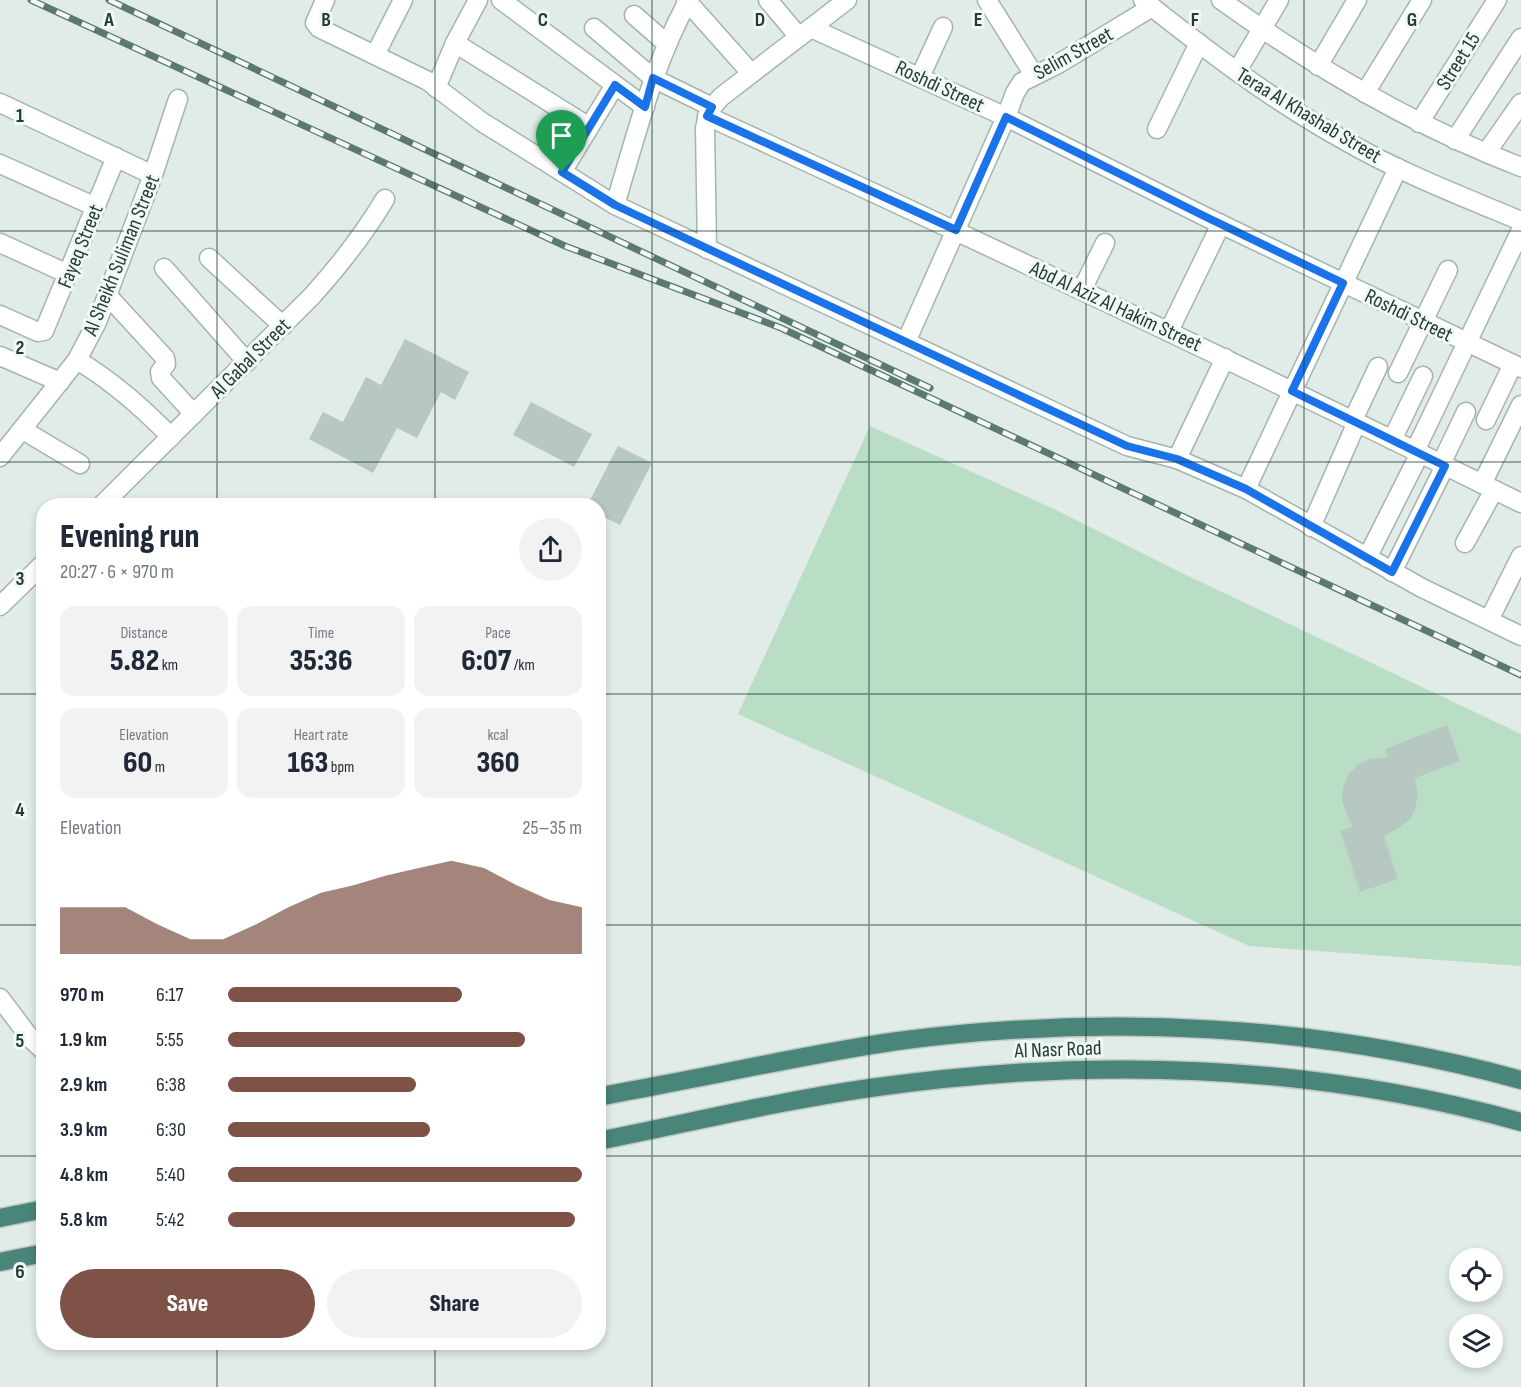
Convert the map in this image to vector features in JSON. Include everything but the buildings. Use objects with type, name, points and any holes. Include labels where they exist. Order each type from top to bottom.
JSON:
[{"type":"highway","name":"Al Nasr Road","points":[[606,1094],[814,1054],[898,1041],[983,1032],[1068,1027],[1153,1026],[1238,1030],[1318,1038],[1477,1067],[1521,1080]]},
{"type":"highway","name":"Al Nasr Road","points":[[606,1139],[797,1100],[868,1088],[971,1076],[1085,1070],[1230,1072],[1315,1082],[1469,1108],[1521,1122]]},
{"type":"highway","points":[[0,1218],[36,1211]]},
{"type":"highway","points":[[0,1262],[36,1255]]},
{"type":"street","points":[[325,0],[316,18],[317,27],[417,75],[482,122],[615,205],[1127,446],[1177,459],[1246,489],[1392,572],[1521,636]]},
{"type":"street","points":[[375,55],[403,0]]},
{"type":"street","points":[[436,88],[455,43],[478,0]]},
{"type":"street","points":[[768,0],[805,32]]},
{"type":"street","points":[[707,249],[705,128],[710,112],[751,73],[847,0]]},
{"type":"street","points":[[987,0],[1034,75]]},
{"type":"street","points":[[1237,71],[1279,0]]},
{"type":"street","points":[[1318,66],[1358,0]]},
{"type":"street","points":[[1365,93],[1422,0]]},
{"type":"street","name":"Street 15","points":[[1419,123],[1497,0]]},
{"type":"street","points":[[615,205],[653,78],[666,44],[687,1],[751,73]]},
{"type":"street","points":[[1228,2],[1261,29],[1365,93],[1419,123],[1521,167]]},
{"type":"street","points":[[514,4],[645,107]]},
{"type":"street","name":"Selim Street","points":[[906,342],[1006,117],[1017,87],[1034,75],[1058,64],[1147,4]]},
{"type":"street","name":"Teraa Al Khashab Street","points":[[1147,4],[1237,71],[1342,140],[1398,168],[1521,221]]},
{"type":"street","points":[[634,15],[666,44]]},
{"type":"street","points":[[920,77],[943,27]]},
{"type":"street","name":"Abd Al Aziz Al Hakim Street","points":[[594,28],[653,78],[710,112],[1169,331],[1521,503]]},
{"type":"street","name":"Roshdi Street","points":[[805,32],[920,77],[1006,117],[1221,224],[1517,366]]},
{"type":"street","points":[[1455,140],[1521,38]]},
{"type":"street","points":[[455,43],[589,127]]},
{"type":"street","points":[[1157,129],[1199,43]]},
{"type":"street","points":[[562,172],[615,85]]},
{"type":"street","name":"Al Sheikh Suliman Street","points":[[0,458],[76,360],[97,322],[153,175],[178,99]]},
{"type":"street","points":[[1486,153],[1521,103]]},
{"type":"street","points":[[2,109],[153,175]]},
{"type":"street","name":"Fayeq Street","points":[[0,315],[41,333],[46,329],[116,157]]},
{"type":"street","points":[[0,164],[96,207]]},
{"type":"street","points":[[1246,489],[1398,168]]},
{"type":"street","name":"Al Gabal Street","points":[[109,498],[283,326],[339,266],[364,234],[385,199]]},
{"type":"street","points":[[1169,331],[1221,224]]},
{"type":"street","points":[[1367,558],[1466,342],[1521,230]]},
{"type":"street","points":[[0,243],[68,274]]},
{"type":"street","points":[[1082,290],[1105,243]]},
{"type":"street","points":[[208,258],[283,326]]},
{"type":"street","points":[[164,268],[247,362]]},
{"type":"street","points":[[1398,373],[1448,270]]},
{"type":"street","points":[[108,296],[164,356],[166,364],[160,372],[161,378],[194,414]]},
{"type":"street","points":[[0,356],[60,382]]},
{"type":"street","points":[[1177,459],[1225,358]]},
{"type":"street","points":[[76,360],[134,400],[171,437]]},
{"type":"street","points":[[1485,420],[1517,366]]},
{"type":"street","points":[[1311,527],[1378,367]]},
{"type":"street","points":[[1392,440],[1424,376]]},
{"type":"street","points":[[1465,543],[1521,405]]},
{"type":"street","points":[[1392,572],[1466,412]]},
{"type":"street","points":[[22,430],[80,464]]},
{"type":"street","points":[[1489,620],[1521,556]]},
{"type":"street","points":[[0,606],[36,571]]},
{"type":"street","points":[[0,998],[36,1044]]},
{"type":"green space","points":[[870,426],[1054,509],[1184,574],[1521,734],[1521,966],[1249,946],[738,714]]},
{"type":"railway","points":[[31,0],[565,246],[781,328],[1521,675]]},
{"type":"railway","points":[[109,0],[930,388]]},
{"type":"route","points":[[653,78],[712,107],[707,116],[956,230],[1006,117],[1343,283],[1292,391],[1445,466],[1392,572],[1246,489],[1177,459],[1127,446],[615,205],[562,172],[615,85],[645,107],[653,78]]}]
